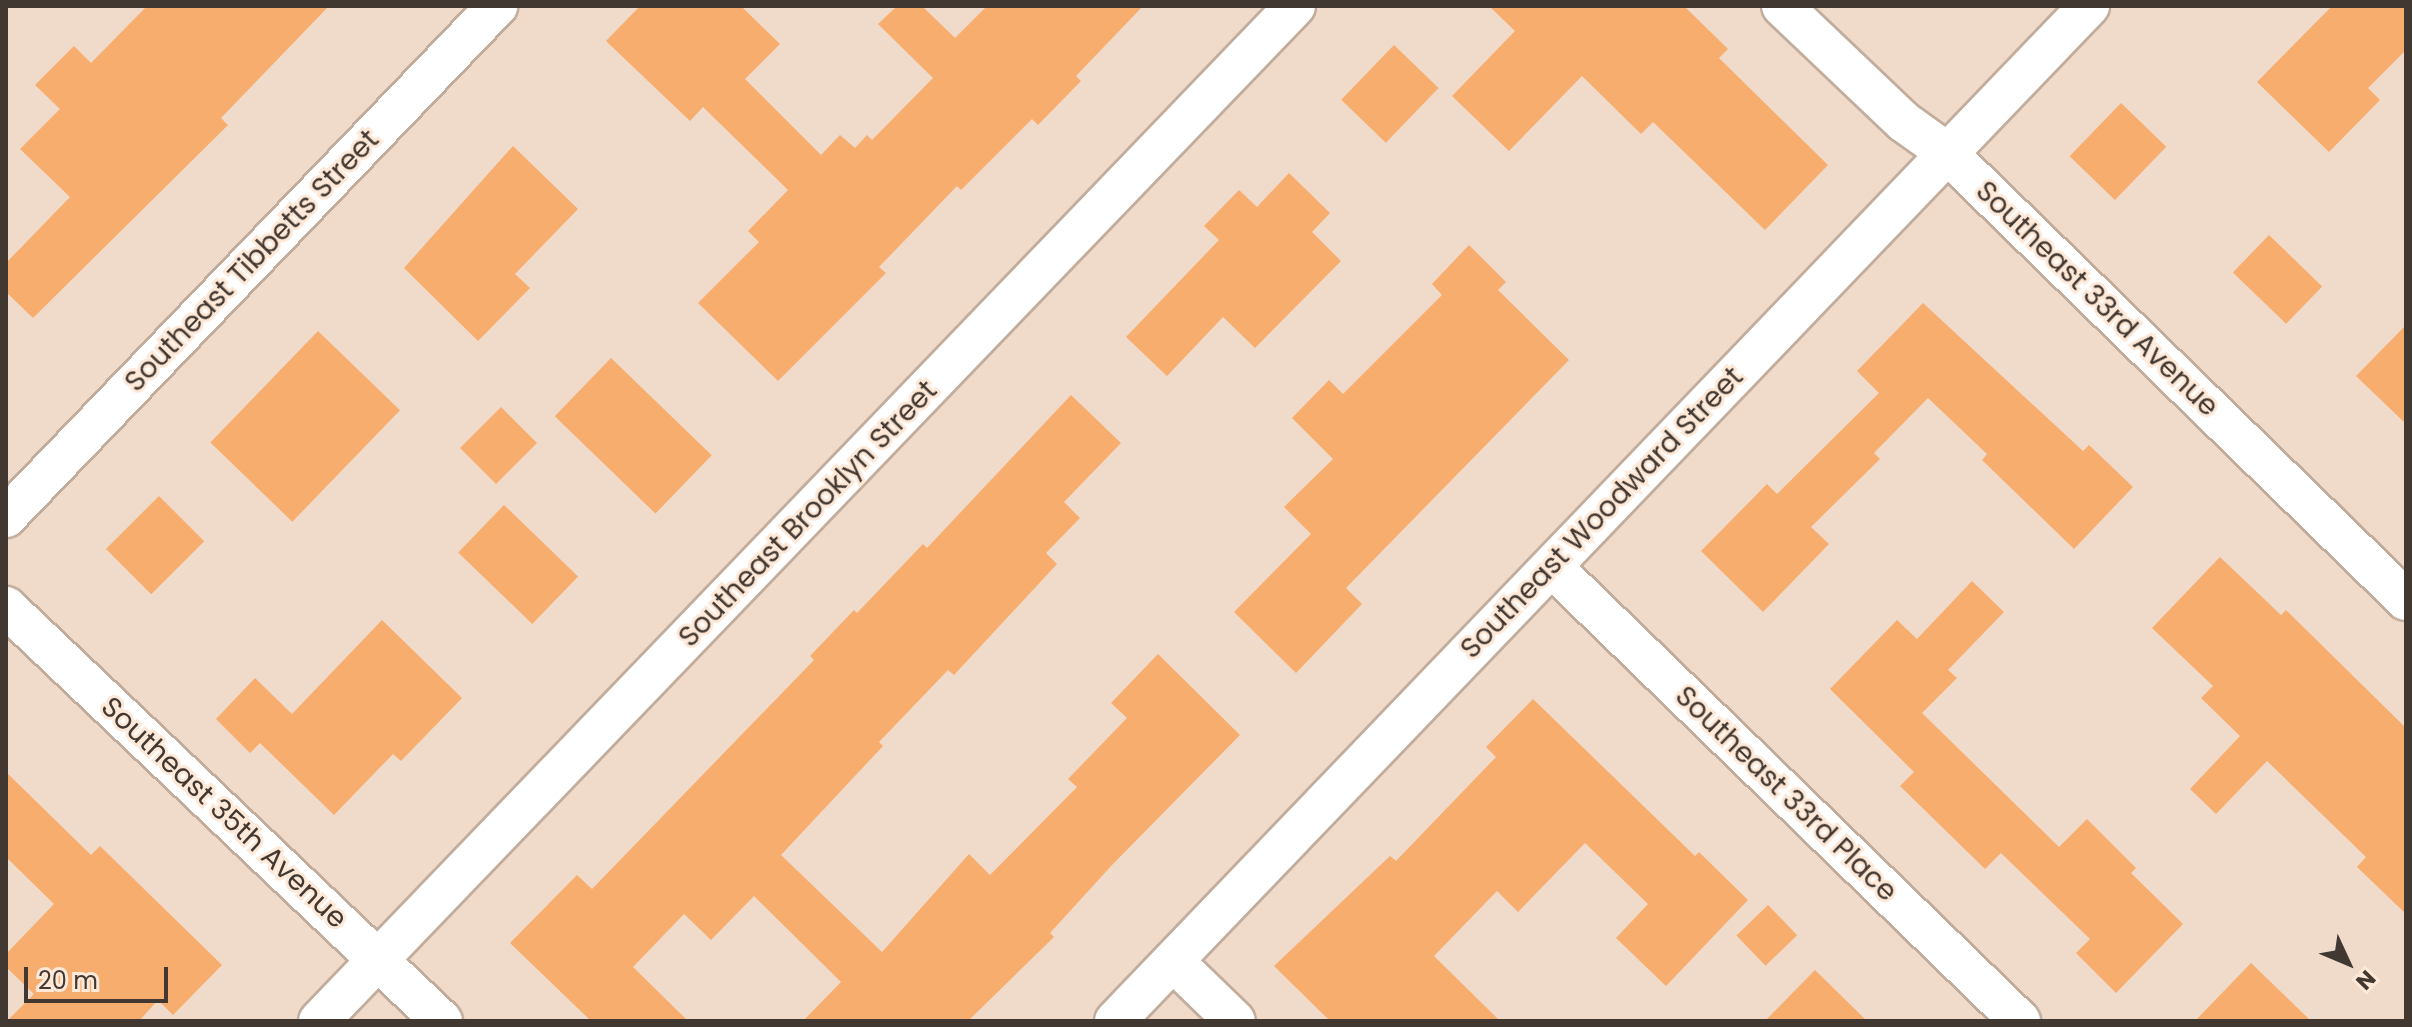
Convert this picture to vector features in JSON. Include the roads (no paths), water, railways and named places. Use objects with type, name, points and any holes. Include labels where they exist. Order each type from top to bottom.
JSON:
[{"type":"street","name":"Southeast Tibbetts Street","points":[[6,517],[497,6]]},
{"type":"street","name":"Southeast Brooklyn Street","points":[[319,1021],[1295,6]]},
{"type":"street","name":"Southeast 33rd Avenue","points":[[1782,6],[1904,122],[1946,152],[2406,600]]},
{"type":"street","name":"Southeast Woodward Street","points":[[1115,1021],[2089,6]]},
{"type":"street","name":"Southeast 33rd Place","points":[[1552,567],[2020,1021]]},
{"type":"street","name":"Southeast 35th Avenue","points":[[6,607],[442,1021]]},
{"type":"street","points":[[1173,961],[1235,1021]]}]
